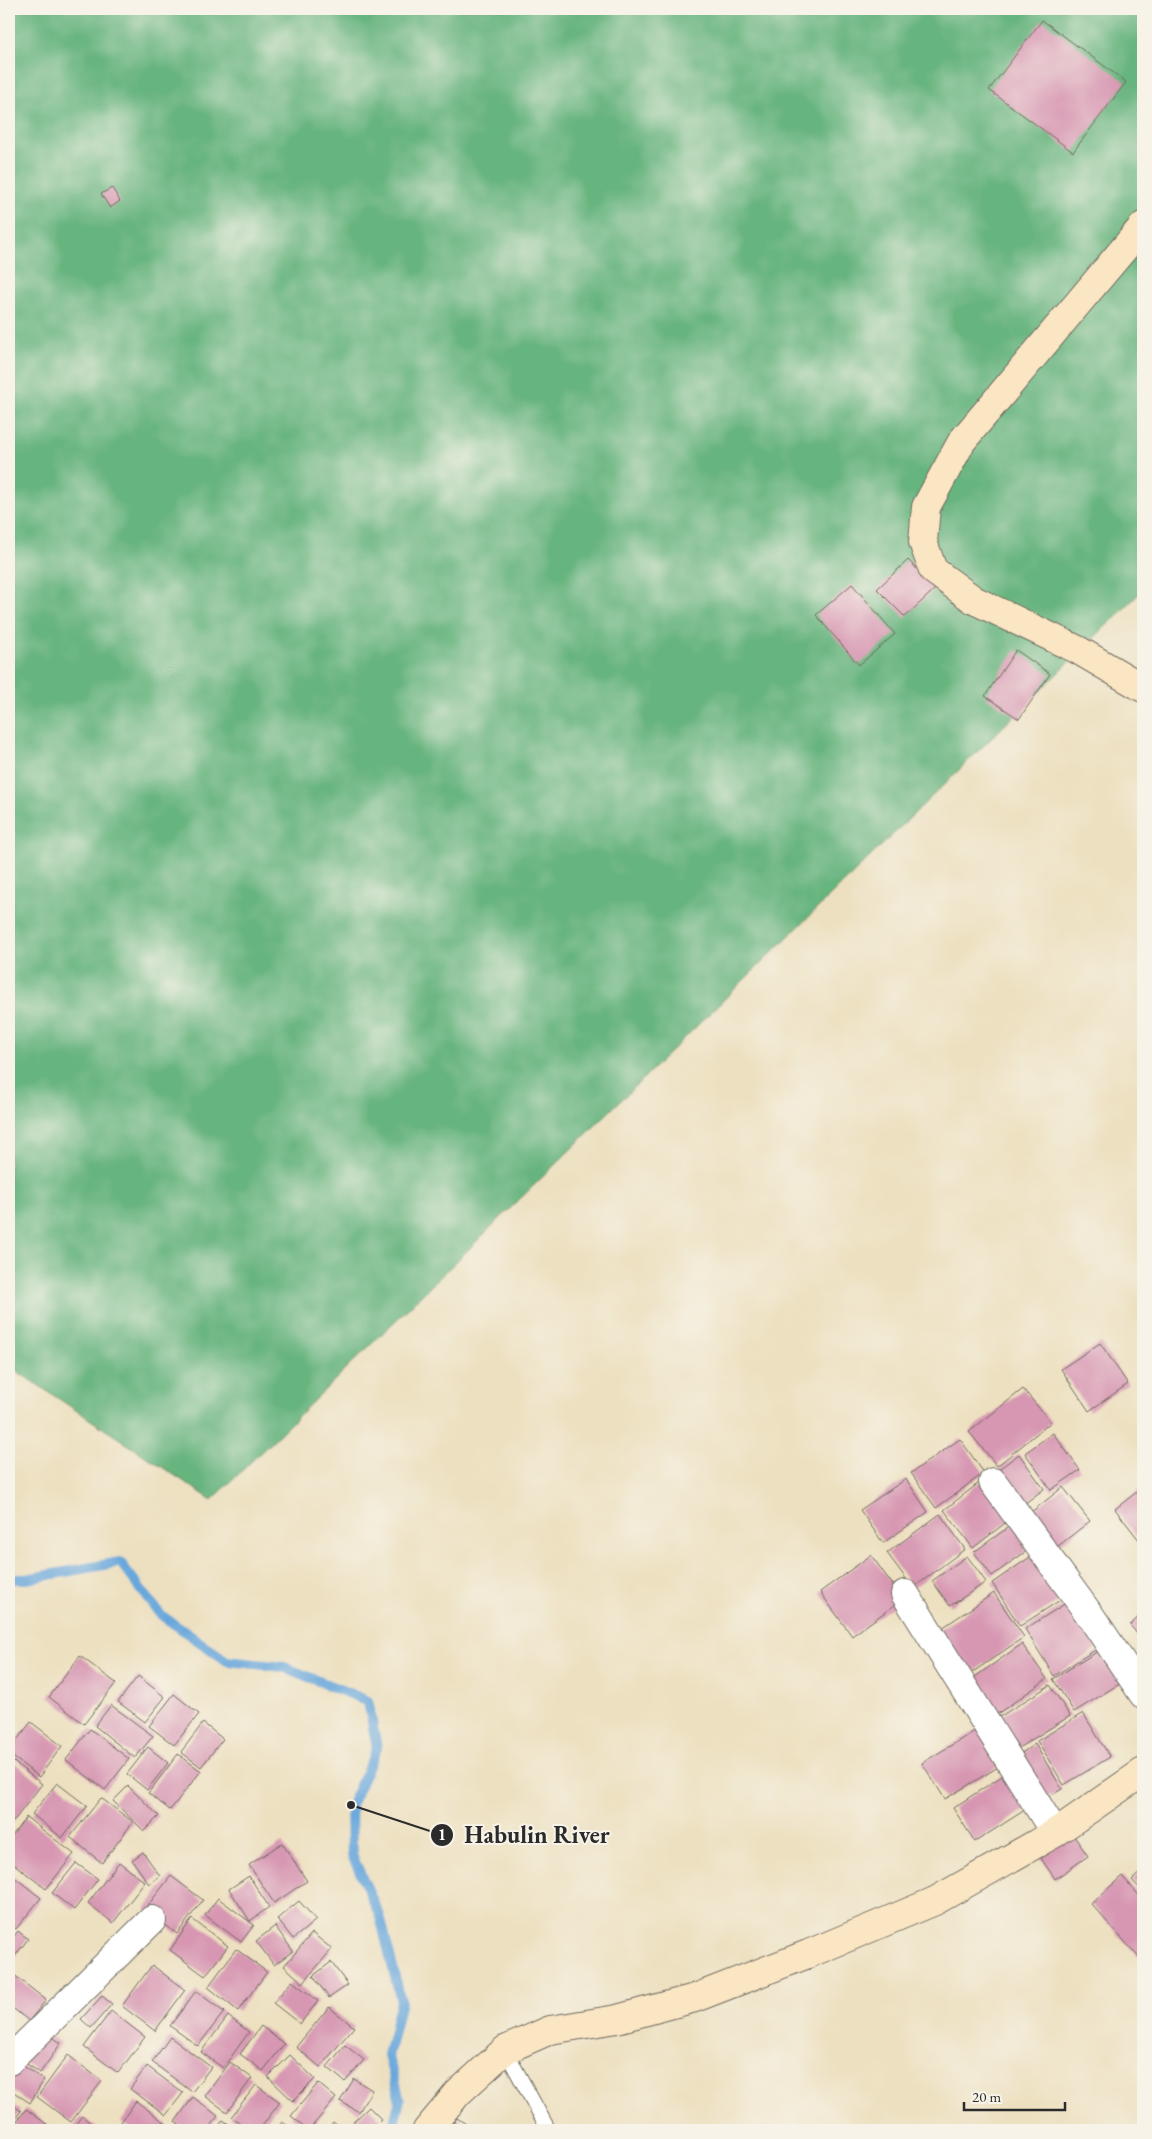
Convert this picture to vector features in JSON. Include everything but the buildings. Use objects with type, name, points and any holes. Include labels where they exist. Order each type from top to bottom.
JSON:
[{"type":"street","points":[[1143,226],[962,442],[926,507],[923,542],[933,570],[974,600],[1078,650],[1143,688]]},
{"type":"street","points":[[993,1482],[1092,1618],[1143,1694]]},
{"type":"street","points":[[905,1594],[1055,1833]]},
{"type":"street","points":[[427,2130],[458,2093],[505,2050],[550,2030],[618,2020],[696,1998],[935,1901],[1055,1833],[1143,1772]]},
{"type":"street","points":[[9,2061],[152,1920]]},
{"type":"lane","points":[[505,2050],[546,2127]]},
{"type":"green space","points":[[9,9],[1143,9],[1143,590],[212,1500],[9,1366]]},
{"type":"waterway","points":[[9,1579],[26,1579],[120,1562],[161,1615],[227,1661],[284,1667],[368,1701],[377,1748],[351,1805],[352,1855],[380,1916],[401,2001],[388,2056],[400,2100],[392,2130]]},
{"type":"place","name":"Habulin River","points":[[351,1805]]}]
